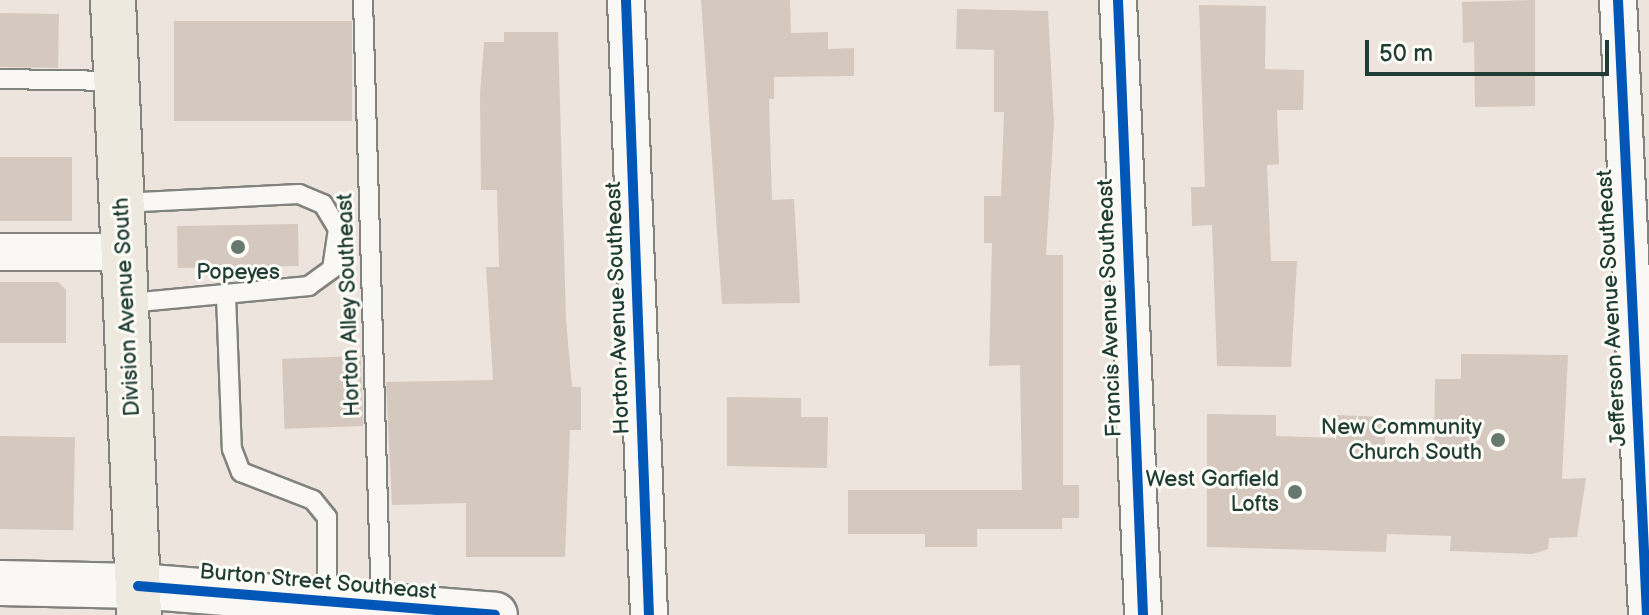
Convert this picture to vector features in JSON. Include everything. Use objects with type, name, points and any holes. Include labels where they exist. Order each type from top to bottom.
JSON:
[{"type":"main road","name":"Division Avenue South","points":[[113,0],[139,600]]},
{"type":"main road","name":"Burton Street Southeast","points":[[0,583],[139,600],[495,615]]},
{"type":"street","name":"Horton Avenue Southeast","points":[[626,0],[649,615]]},
{"type":"street","name":"Francis Avenue Southeast","points":[[1118,0],[1143,615]]},
{"type":"street","name":"Jefferson Avenue Southeast","points":[[1618,0],[1640,284],[1647,615]]},
{"type":"street","points":[[0,252],[123,252]]},
{"type":"lane","name":"Horton Alley Southeast","points":[[360,609],[363,0]]},
{"type":"lane","points":[[0,79],[117,81]]},
{"type":"lane","points":[[121,203],[299,194],[331,212],[339,251],[326,276],[289,291],[128,303]]},
{"type":"lane","points":[[226,296],[232,449],[241,472],[313,500],[327,517],[360,609]]},
{"type":"building","points":[[701,0],[790,0],[791,33],[828,32],[828,49],[854,48],[854,76],[774,77],[774,99],[769,99],[772,200],[794,199],[800,303],[722,304]]},
{"type":"building","points":[[1535,0],[1535,106],[1475,107],[1474,42],[1463,43],[1462,2]]},
{"type":"building","points":[[1199,5],[1266,6],[1265,69],[1304,70],[1303,110],[1277,110],[1279,164],[1267,165],[1271,261],[1297,261],[1291,367],[1217,366],[1212,225],[1192,226],[1191,187],[1205,187]]},
{"type":"building","points":[[957,9],[1048,11],[1054,123],[1046,255],[1063,255],[1063,485],[1079,485],[1079,518],[1062,518],[1062,529],[977,529],[977,547],[925,547],[925,534],[848,534],[848,490],[1022,490],[1020,365],[989,366],[992,243],[984,243],[984,196],[1001,196],[1004,112],[994,112],[994,50],[956,49]]},
{"type":"building","points":[[0,13],[59,14],[58,68],[0,67]]},
{"type":"building","points":[[174,21],[352,21],[352,121],[174,121]]},
{"type":"building","points":[[504,32],[558,32],[566,320],[572,387],[581,387],[581,430],[570,430],[565,557],[466,557],[466,503],[392,505],[386,382],[493,380],[486,267],[499,267],[497,190],[481,190],[480,94],[484,42],[504,42]]},
{"type":"building","points":[[0,157],[72,157],[72,221],[0,221]]},
{"type":"building","name":"Popeyes","points":[[298,224],[299,266],[178,268],[177,226]]},
{"type":"building","points":[[0,282],[58,282],[66,290],[66,343],[0,343]]},
{"type":"building","points":[[1461,354],[1568,355],[1562,479],[1586,478],[1577,537],[1549,538],[1548,549],[1533,554],[1450,551],[1451,536],[1387,534],[1386,552],[1207,547],[1207,414],[1276,415],[1276,436],[1336,438],[1337,415],[1385,417],[1385,457],[1434,457],[1435,379],[1461,379]]},
{"type":"building","points":[[361,356],[363,426],[284,429],[282,359]]},
{"type":"building","points":[[727,397],[801,398],[801,417],[828,417],[827,468],[727,466]]},
{"type":"building","points":[[0,436],[75,437],[73,530],[0,529]]},
{"type":"cycle path","points":[[626,0],[649,615]]},
{"type":"cycle path","points":[[1118,0],[1143,615]]},
{"type":"cycle path","points":[[1618,0],[1647,615]]},
{"type":"cycle path","points":[[138,586],[495,615]]},
{"type":"place","name":"Popeyes","points":[[238,247]]},
{"type":"place","name":"New Community Church South","points":[[1498,440]]},
{"type":"place","name":"West Garfield Lofts","points":[[1295,492]]}]
